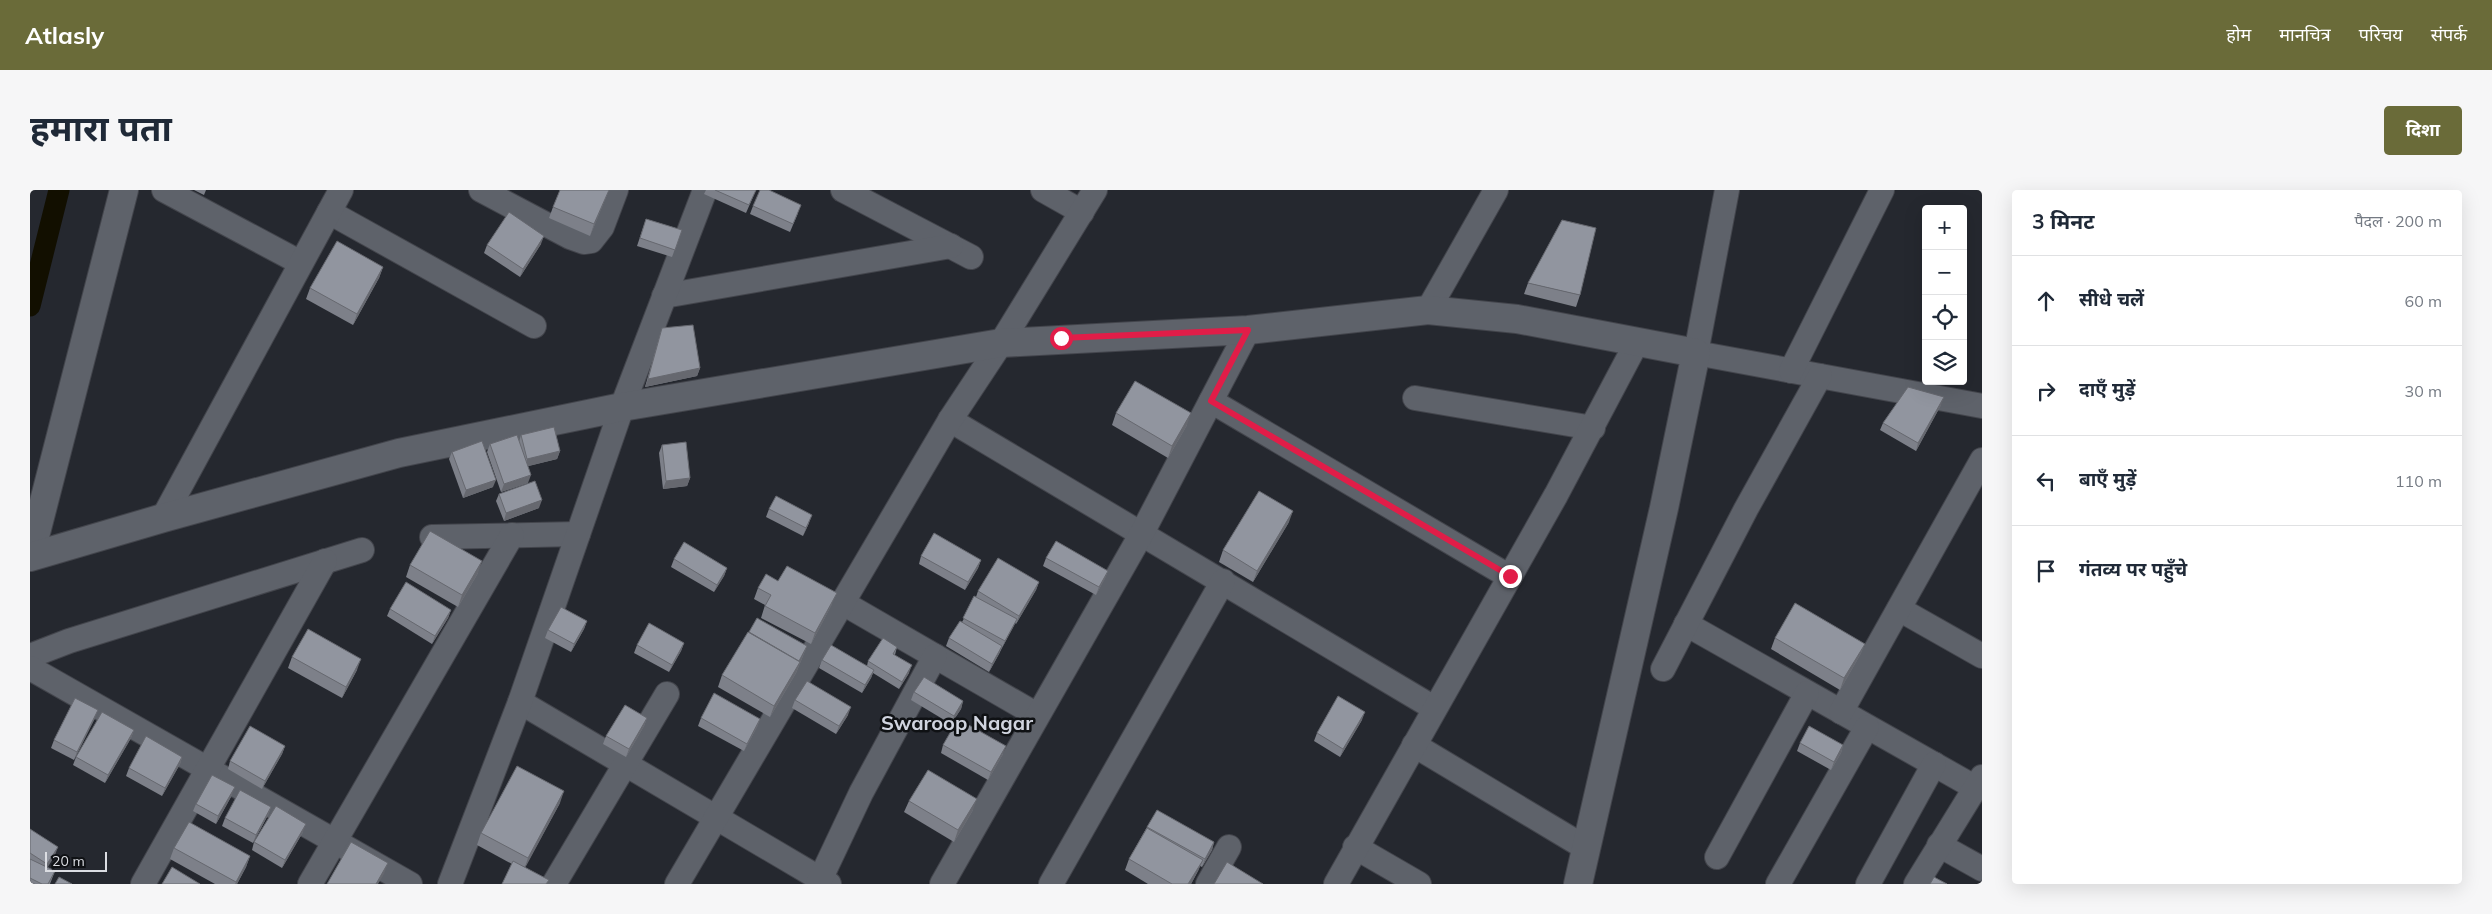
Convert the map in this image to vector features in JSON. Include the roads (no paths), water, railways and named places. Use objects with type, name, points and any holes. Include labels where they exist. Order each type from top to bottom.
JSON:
[{"type":"street","points":[[30,557],[124,190]]},
{"type":"street","points":[[164,190],[301,263]]},
{"type":"street","points":[[163,518],[341,190]]},
{"type":"street","points":[[481,190],[570,237],[584,242],[592,241],[598,234],[616,190]]},
{"type":"street","points":[[450,884],[520,702],[622,407],[706,190]]},
{"type":"street","points":[[664,296],[961,251],[844,190]]},
{"type":"street","points":[[1043,190],[1082,212]]},
{"type":"street","points":[[677,884],[950,420],[1001,343],[1095,190]]},
{"type":"street","points":[[1428,310],[1496,190]]},
{"type":"street","points":[[1578,884],[1662,517],[1727,190]]},
{"type":"street","points":[[1791,371],[1882,190]]},
{"type":"street","points":[[328,212],[534,326]]},
{"type":"street","points":[[30,557],[399,453],[622,407],[1001,343],[1248,330],[1428,310],[1517,319],[1982,406]]},
{"type":"street","points":[[942,884],[1142,533],[1248,330]]},
{"type":"street","points":[[1336,884],[1593,428],[1637,342]]},
{"type":"street","points":[[1663,669],[1746,509],[1820,376]]},
{"type":"street","points":[[1416,398],[1593,428]]},
{"type":"street","points":[[1211,401],[1510,576]]},
{"type":"street","points":[[950,420],[1434,708]]},
{"type":"street","points":[[1841,712],[1982,460]]},
{"type":"street","points":[[432,537],[578,534]]},
{"type":"street","points":[[310,884],[512,535]]},
{"type":"street","points":[[30,656],[69,641],[362,550]]},
{"type":"street","points":[[143,884],[325,561]]},
{"type":"street","points":[[1051,884],[1223,581]]},
{"type":"street","points":[[843,604],[1037,715]]},
{"type":"street","points":[[1899,608],[1982,656]]},
{"type":"street","points":[[1686,624],[1934,764],[1979,782],[1916,884]]},
{"type":"street","points":[[520,702],[823,882],[861,793],[935,656]]},
{"type":"street","points":[[30,668],[410,884]]},
{"type":"street","points":[[1716,857],[1807,693]]},
{"type":"street","points":[[554,884],[667,694]]},
{"type":"street","points":[[1778,884],[1868,727]]},
{"type":"street","points":[[1414,745],[1586,848]]},
{"type":"street","points":[[1868,884],[1934,764]]},
{"type":"street","points":[[1939,845],[1982,869]]},
{"type":"street","points":[[1208,884],[1229,847]]},
{"type":"street","points":[[1356,848],[1419,884]]},
{"type":"waterway","points":[[30,306],[59,190]]},
{"type":"district","name":"Swaroop Nagar","points":[[957,723]]}]
